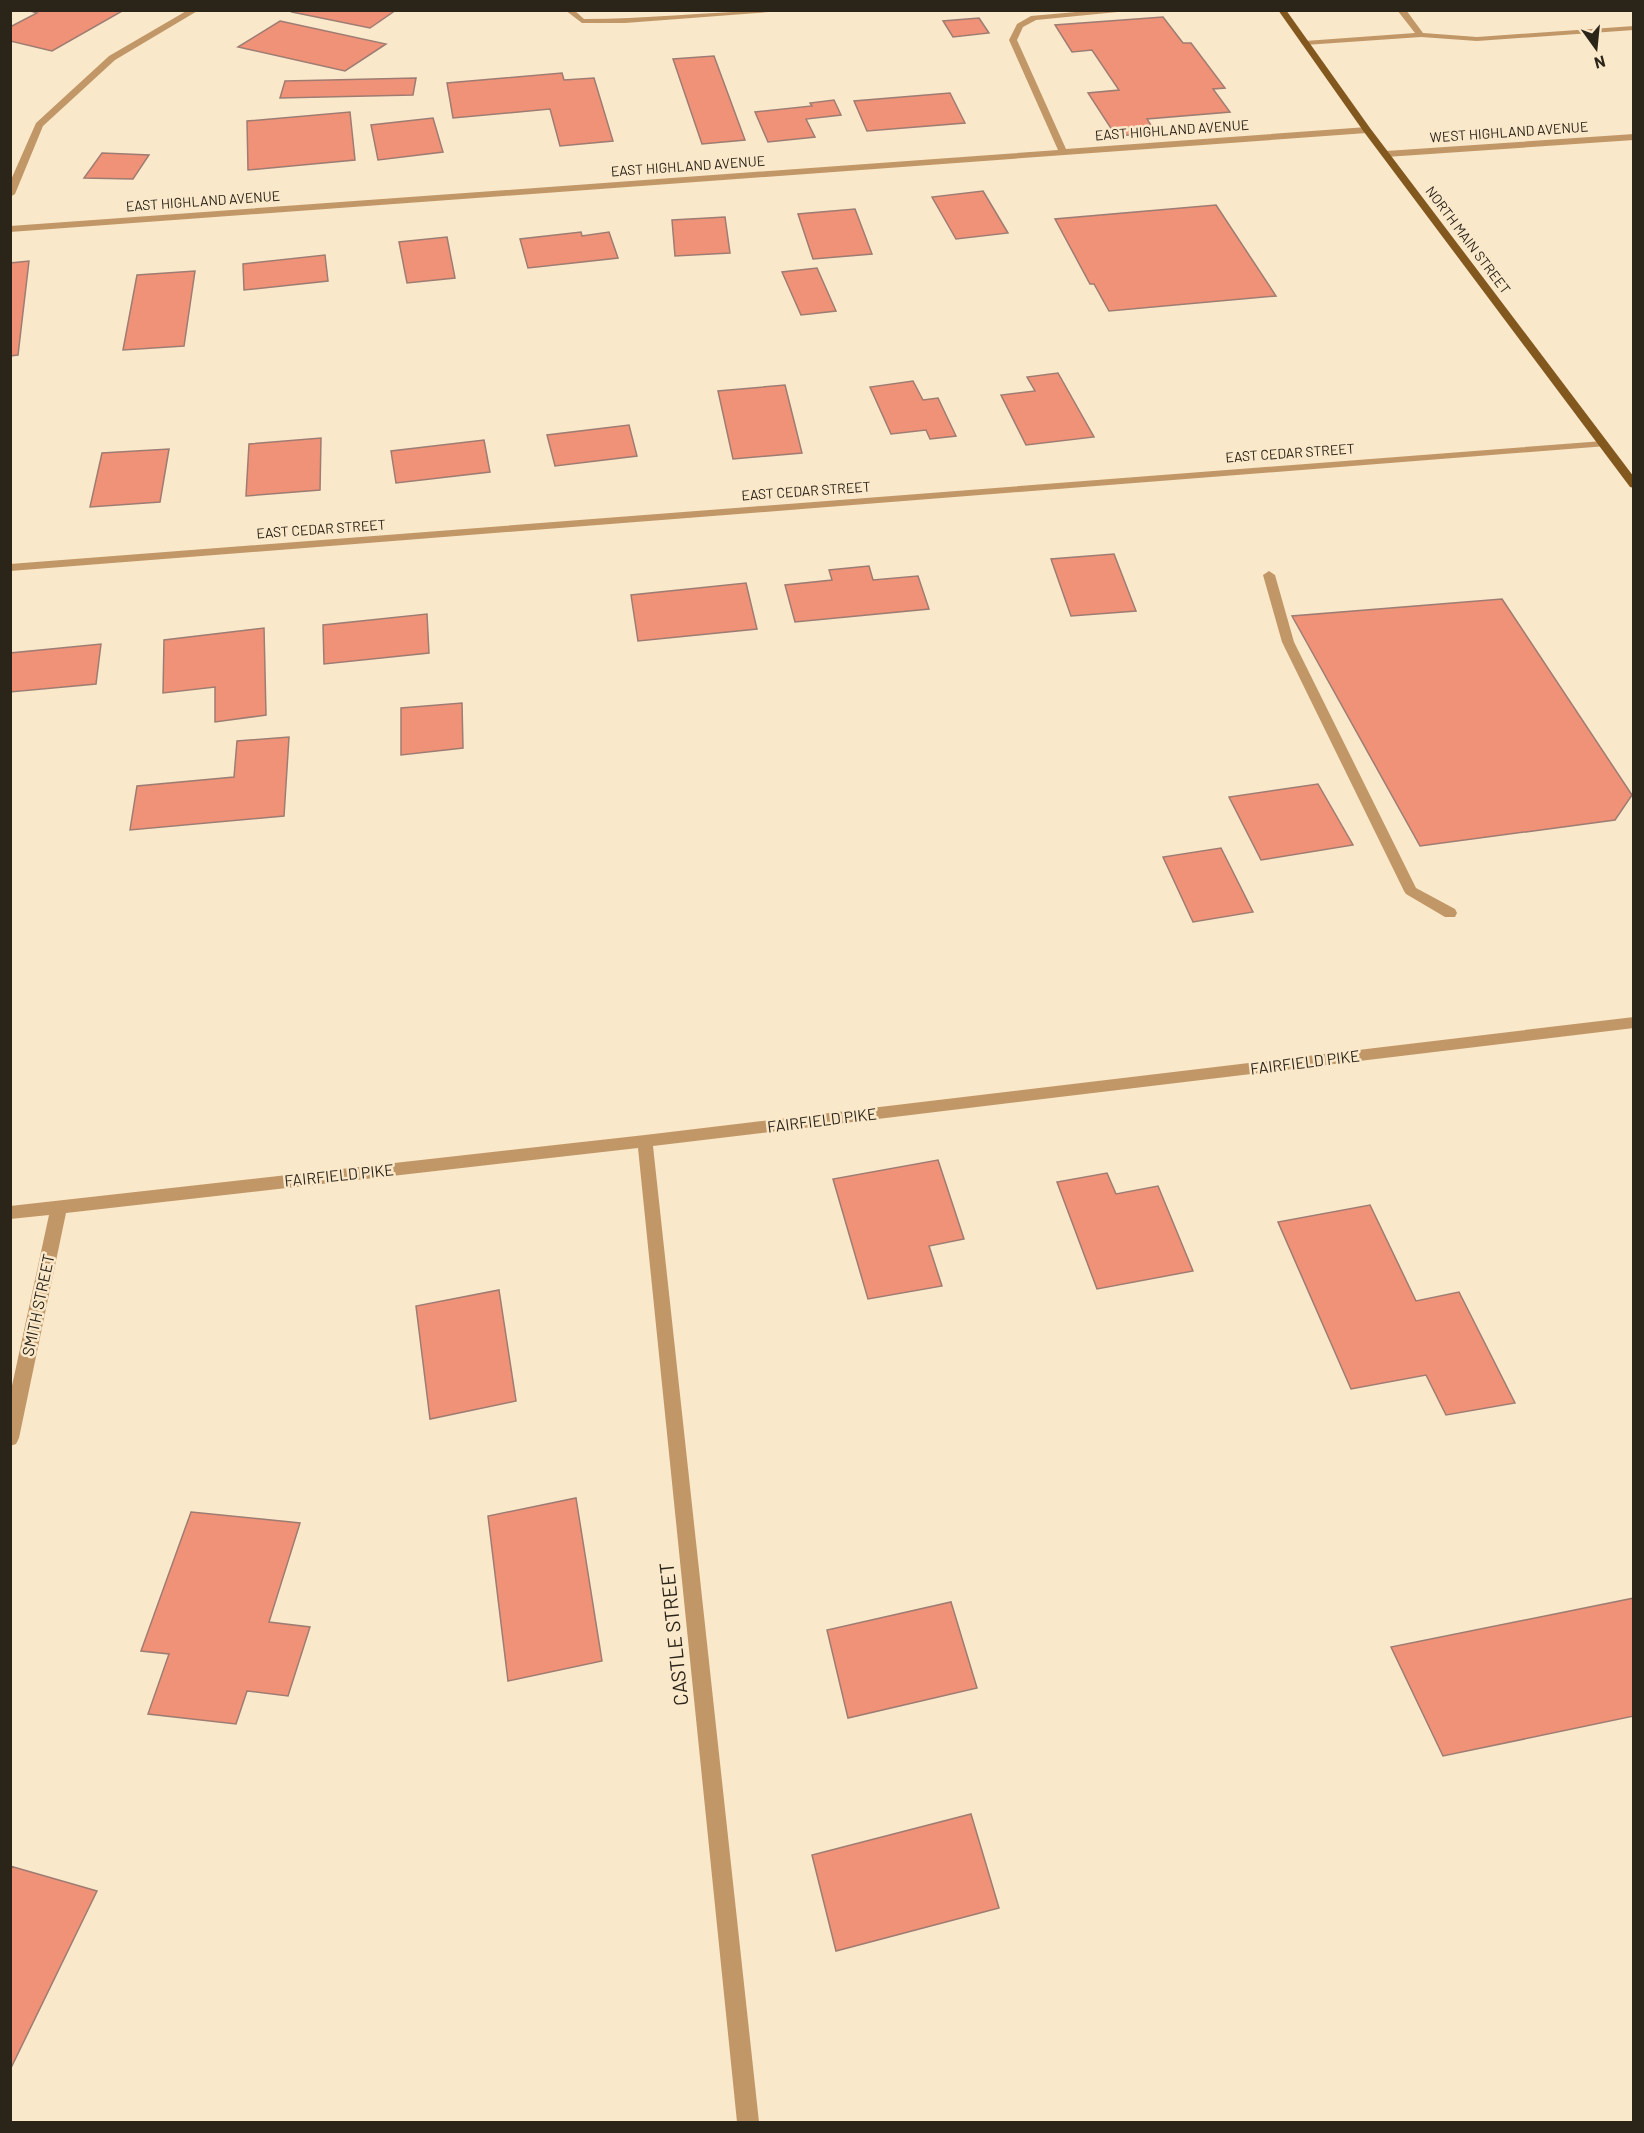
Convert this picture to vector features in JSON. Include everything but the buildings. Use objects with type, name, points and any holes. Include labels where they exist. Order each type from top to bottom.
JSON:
[{"type":"main road","name":"NORTH MAIN STREET","points":[[1282,10],[1367,130],[1634,485]]},
{"type":"street","points":[[10,194],[39,126],[112,58],[195,10]]},
{"type":"street","points":[[569,10],[582,21],[792,10]]},
{"type":"street","points":[[1063,152],[1013,40],[1020,26],[1034,18],[1134,10]]},
{"type":"street","points":[[1401,10],[1421,34]]},
{"type":"street","points":[[1305,43],[1421,34],[1477,39],[1634,28]]},
{"type":"street","name":"EAST HIGHLAND AVENUE","points":[[10,229],[1367,130]]},
{"type":"street","name":"WEST HIGHLAND AVENUE","points":[[1386,154],[1634,137]]},
{"type":"street","name":"EAST CEDAR STREET","points":[[10,568],[1603,444]]},
{"type":"street","points":[[1269,575],[1288,642],[1411,891],[1450,913]]},
{"type":"street","name":"FAIRFIELD PIKE","points":[[10,1213],[645,1141],[1634,1022]]},
{"type":"street","name":"CASTLE STREET","points":[[645,1141],[748,2122]]},
{"type":"street","name":"SMITH STREET","points":[[10,1438],[59,1207]]}]
